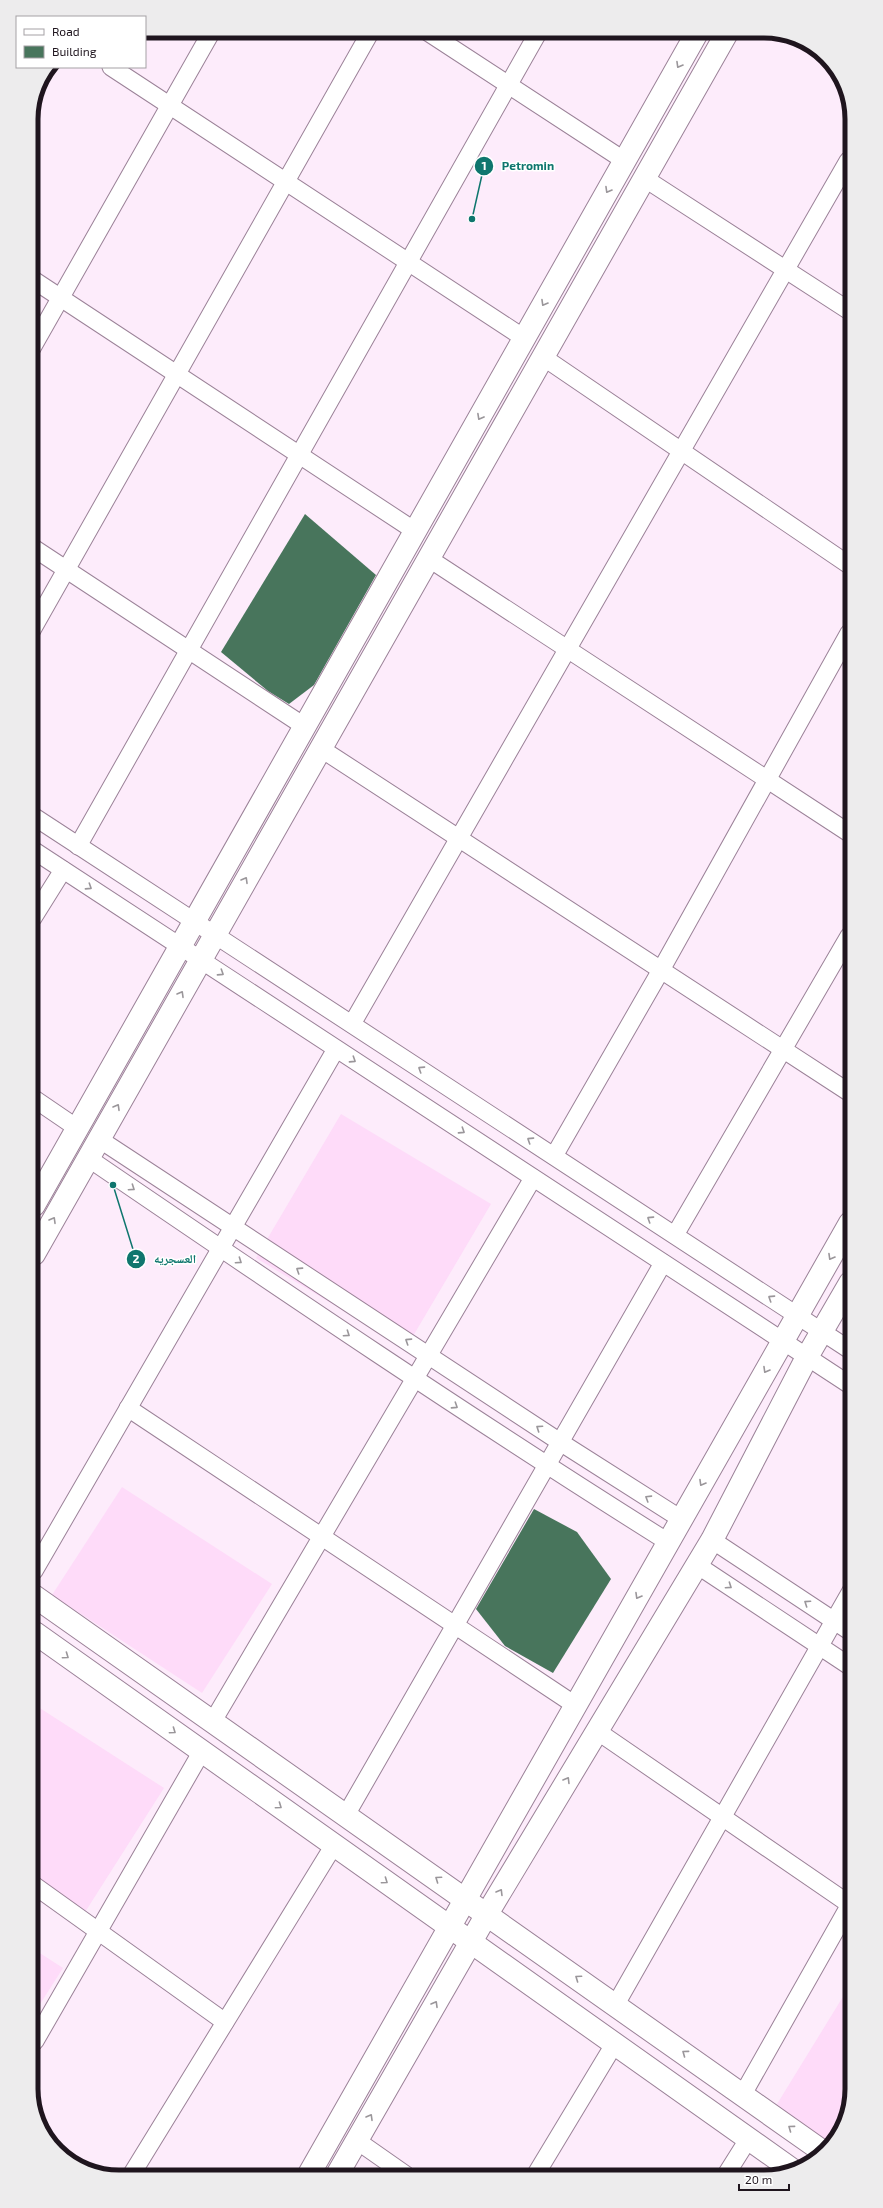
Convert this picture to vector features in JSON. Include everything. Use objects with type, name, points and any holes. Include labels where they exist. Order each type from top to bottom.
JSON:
[{"type":"main road","points":[[38,1198],[694,38]]},
{"type":"main road","points":[[38,1247],[724,38]]},
{"type":"main road","points":[[311,2170],[845,1232]]},
{"type":"main road","points":[[340,2170],[486,1914],[712,1540],[807,1357],[845,1292]]},
{"type":"main road","points":[[38,1599],[616,2004],[818,2148]]},
{"type":"main road","points":[[38,1636],[788,2166]]},
{"type":"street","points":[[38,337],[208,38]]},
{"type":"street","points":[[38,619],[367,38]]},
{"type":"street","points":[[437,38],[625,160]]},
{"type":"street","points":[[78,846],[535,38]]},
{"type":"street","points":[[113,68],[524,338]]},
{"type":"street","points":[[352,1024],[845,165]]},
{"type":"street","points":[[644,178],[845,308]]},
{"type":"street","points":[[38,283],[415,531]]},
{"type":"street","points":[[543,357],[845,563]]},
{"type":"street","points":[[38,551],[304,726]]},
{"type":"street","points":[[428,558],[845,830]]},
{"type":"street","points":[[554,1156],[661,970],[845,640]]},
{"type":"street","points":[[320,748],[845,1090]]},
{"type":"street","points":[[38,819],[845,1347]]},
{"type":"street","points":[[38,853],[845,1382]]},
{"type":"street","points":[[38,910],[63,870]]},
{"type":"street","points":[[675,1235],[845,943]]},
{"type":"street","points":[[38,1564],[336,1048]]},
{"type":"street","points":[[38,1101],[77,1128]]},
{"type":"street","points":[[99,1139],[560,1442],[681,1519]]},
{"type":"street","points":[[88,1158],[414,1379],[546,1466],[668,1542]]},
{"type":"street","points":[[213,1721],[533,1178]]},
{"type":"street","points":[[346,1815],[663,1263]]},
{"type":"street","points":[[128,1408],[575,1705]]},
{"type":"street","points":[[712,1540],[845,1628]]},
{"type":"street","points":[[697,1565],[845,1663]]},
{"type":"street","points":[[616,2004],[845,1602]]},
{"type":"street","points":[[597,1731],[845,1900]]},
{"type":"street","points":[[38,2035],[202,1751]]},
{"type":"street","points":[[134,2170],[334,1845]]},
{"type":"street","points":[[38,1888],[225,2022]]},
{"type":"street","points":[[743,2094],[845,1915]]},
{"type":"street","points":[[538,2170],[614,2043]]},
{"type":"street","points":[[729,2170],[748,2138]]},
{"type":"street","points":[[356,2140],[399,2170]]},
{"type":"shaded area","points":[[341,1114],[491,1204],[406,1348],[256,1258]]},
{"type":"shaded area","points":[[122,1487],[272,1584],[202,1693],[52,1595]]},
{"type":"shaded area","points":[[38,1707],[164,1788],[80,1920],[38,1893]]},
{"type":"shaded area","points":[[38,1952],[63,1968],[38,2007]]},
{"type":"shaded area","points":[[845,1993],[845,2089],[841,2115],[837,2125],[826,2140],[774,2109]]},
{"type":"building","points":[[305,514],[376,575],[314,685],[289,704],[268,691],[221,652]]},
{"type":"building","points":[[534,1509],[577,1532],[611,1579],[553,1673],[505,1646],[476,1609]]},
{"type":"place","name":"Petromin","points":[[472,219]]},
{"type":"place","name":"العسجريه","points":[[113,1185]]}]
